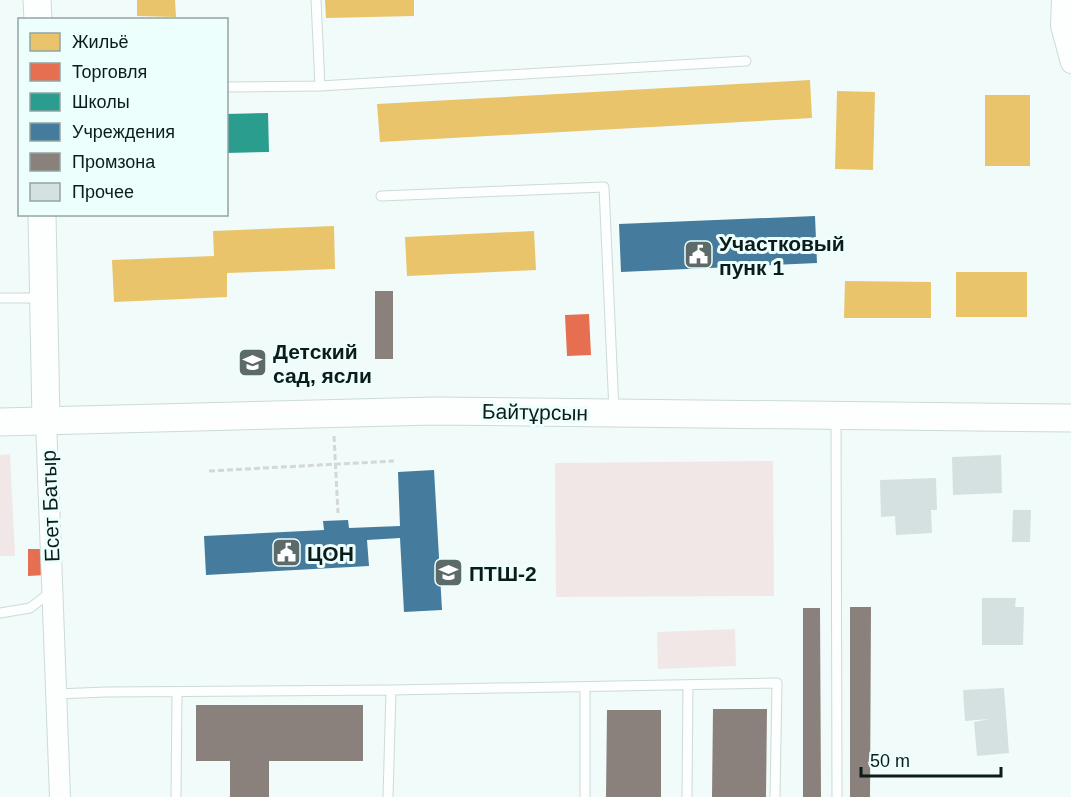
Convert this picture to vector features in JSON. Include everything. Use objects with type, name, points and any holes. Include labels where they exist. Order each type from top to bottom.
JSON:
[{"type":"street","points":[[37,0],[38,18]]},
{"type":"street","points":[[1062,0],[1061,26],[1071,63]]},
{"type":"street","name":"Есет Батыр","points":[[42,216],[46,421],[60,797]]},
{"type":"street","name":"Байтұрсын","points":[[0,422],[434,411],[1071,418]]},
{"type":"lane","points":[[316,0],[320,86]]},
{"type":"lane","points":[[228,87],[320,86],[746,61]]},
{"type":"lane","points":[[381,196],[604,187],[614,413]]},
{"type":"lane","points":[[0,298],[44,298]]},
{"type":"lane","points":[[836,415],[837,797]]},
{"type":"lane","points":[[0,613],[30,608],[53,591]]},
{"type":"lane","points":[[56,694],[777,684],[775,797]]},
{"type":"lane","points":[[687,797],[688,685]]},
{"type":"lane","points":[[585,687],[585,797]]},
{"type":"lane","points":[[388,797],[391,690]]},
{"type":"lane","points":[[176,797],[177,693]]},
{"type":"path","points":[[333,431],[338,513]]},
{"type":"path","points":[[208,471],[394,461]]},
{"type":"shaded area","points":[[10,454],[15,556],[0,556],[0,455]]},
{"type":"shaded area","points":[[773,461],[774,596],[556,597],[555,463]]},
{"type":"shaded area","points":[[735,629],[736,666],[658,669],[657,632]]},
{"type":"building: Жильё","points":[[137,0],[175,0],[176,17],[137,16]]},
{"type":"building: Жильё","points":[[325,0],[414,0],[414,16],[326,18]]},
{"type":"building: Жильё","points":[[810,80],[812,118],[380,142],[377,104]]},
{"type":"building: Жильё","points":[[837,91],[875,92],[873,170],[835,169]]},
{"type":"building: Жильё","points":[[985,95],[1030,95],[1030,166],[985,166]]},
{"type":"building: Жильё","points":[[334,226],[335,269],[227,273],[227,297],[114,302],[112,260],[214,256],[213,231]]},
{"type":"building: Жильё","points":[[534,231],[536,270],[407,276],[405,237]]},
{"type":"building: Жильё","points":[[956,272],[1027,272],[1027,317],[956,317]]},
{"type":"building: Жильё","points":[[845,281],[931,282],[931,318],[844,318]]},
{"type":"building: Торговля","points":[[589,314],[591,355],[567,356],[565,315]]},
{"type":"building: Торговля","points":[[28,549],[44,549],[45,575],[28,576]]},
{"type":"building: Школы","points":[[268,113],[269,152],[228,153],[228,114]]},
{"type":"building: Учреждения","points":[[815,216],[817,263],[621,272],[619,224]]},
{"type":"building: Учреждения","name":"ЦОН","points":[[434,470],[442,610],[404,612],[400,538],[367,540],[369,566],[206,575],[204,536],[324,530],[323,521],[348,520],[349,528],[400,526],[398,472]]},
{"type":"building: Промзона","points":[[375,291],[393,291],[393,359],[375,359]]},
{"type":"building: Промзона","points":[[850,607],[871,607],[870,797],[850,797]]},
{"type":"building: Промзона","points":[[803,608],[820,608],[821,797],[803,797]]},
{"type":"building: Промзона","points":[[196,705],[363,705],[363,761],[269,761],[269,797],[230,797],[230,761],[196,761]]},
{"type":"building: Промзона","points":[[713,709],[767,709],[766,797],[712,797]]},
{"type":"building: Промзона","points":[[607,710],[661,710],[661,797],[606,797]]},
{"type":"building: Прочее","points":[[1001,455],[1002,493],[953,495],[952,457]]},
{"type":"building: Прочее","points":[[936,478],[937,510],[931,510],[932,533],[896,535],[895,516],[881,517],[880,480]]},
{"type":"building: Прочее","points":[[1013,510],[1031,510],[1030,542],[1012,542]]},
{"type":"building: Прочее","points":[[982,598],[1016,598],[1015,607],[1024,607],[1023,645],[982,645]]},
{"type":"building: Прочее","points":[[1004,688],[1009,753],[977,756],[974,722],[989,719],[965,721],[963,690]]},
{"type":"place","name":"Участковый пунк 1","points":[[698,255]]},
{"type":"place","name":"Детский сад, ясли","points":[[252,363]]},
{"type":"place","name":"ЦОН","points":[[286,553]]},
{"type":"place","name":"ПТШ-2","points":[[448,573]]}]
